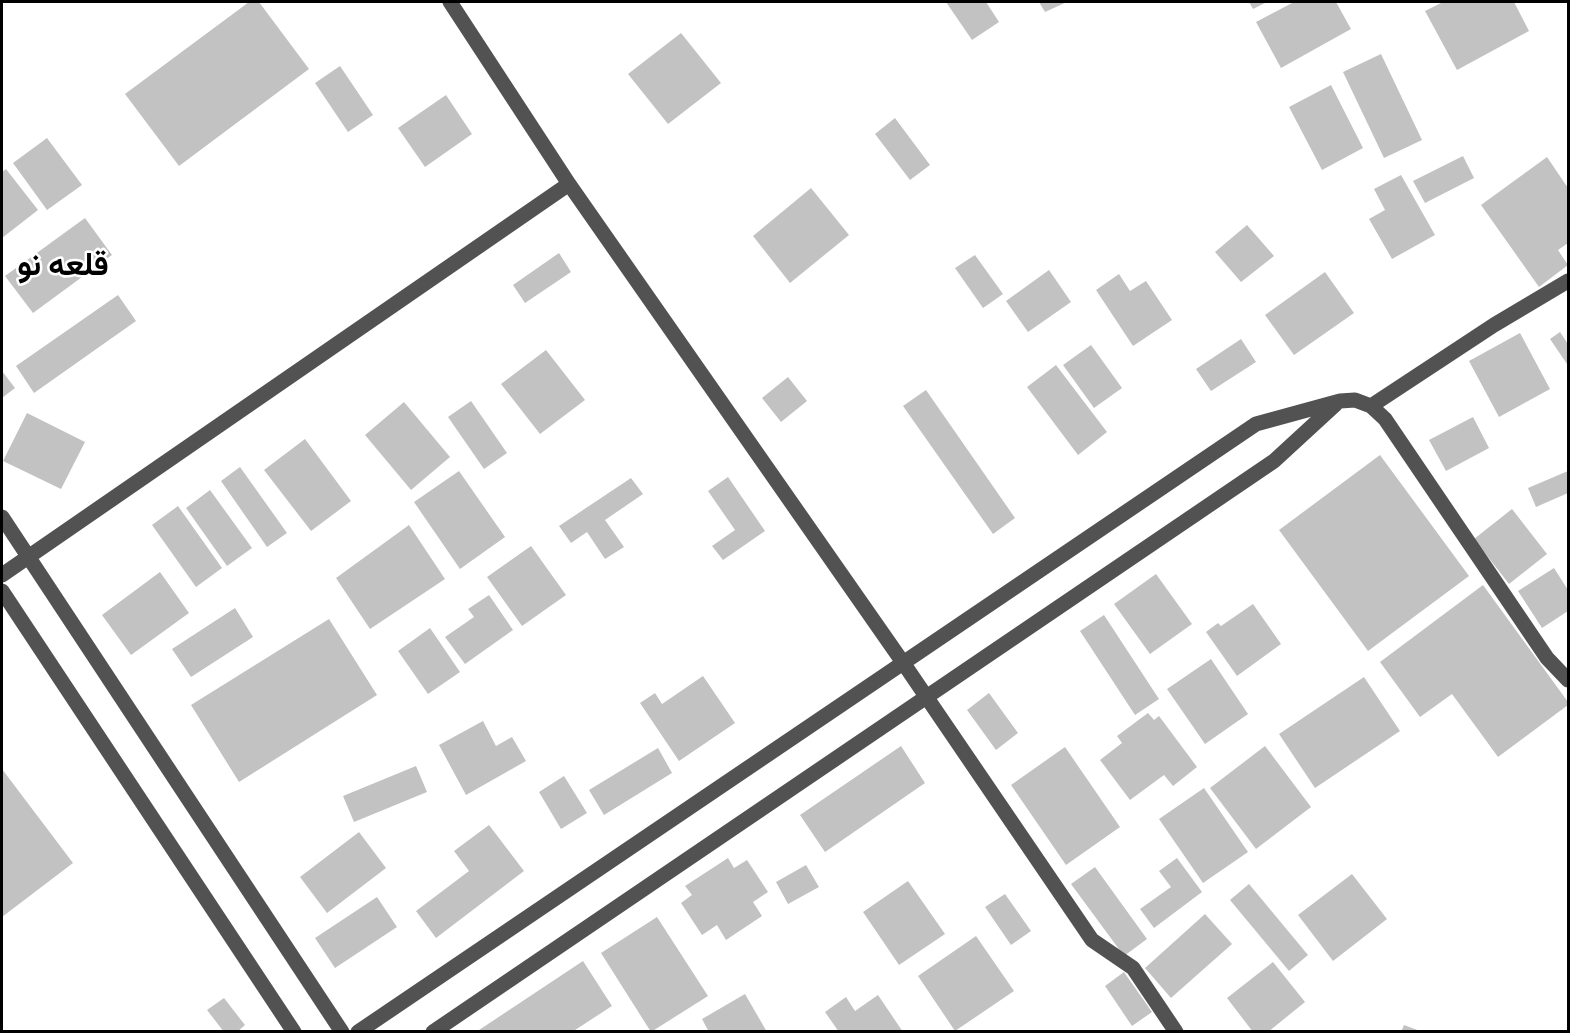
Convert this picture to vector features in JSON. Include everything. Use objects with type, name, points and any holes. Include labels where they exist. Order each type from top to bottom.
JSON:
[{"type":"street","points":[[450,2],[569,184],[904,664],[1092,940],[1133,968],[1176,1032]]},
{"type":"street","points":[[2,575],[569,184]]},
{"type":"street","points":[[1371,406],[1494,325],[1569,281]]},
{"type":"street","points":[[358,1032],[1256,424],[1340,401],[1355,400],[1371,406],[1385,419],[1547,658],[1569,680]]},
{"type":"street","points":[[433,1032],[1274,461],[1340,401]]},
{"type":"street","points":[[2,517],[342,1032]]},
{"type":"street","points":[[2,591],[294,1032]]},
{"type":"building","points":[[249,2],[259,2],[309,69],[179,166],[125,94]]},
{"type":"building","points":[[946,2],[986,2],[999,22],[972,40]]},
{"type":"building","points":[[1039,2],[1067,2],[1045,12]]},
{"type":"building","points":[[1249,2],[1267,2],[1253,9]]},
{"type":"building","points":[[1294,2],[1336,2],[1351,29],[1281,68],[1256,22]]},
{"type":"building","points":[[1443,2],[1514,2],[1529,31],[1457,70],[1425,11]]},
{"type":"building","points":[[681,33],[721,83],[668,124],[628,74]]},
{"type":"building","points":[[1381,54],[1422,140],[1384,158],[1343,72]]},
{"type":"building","points":[[340,66],[373,115],[348,132],[315,83]]},
{"type":"building","points":[[1331,85],[1363,148],[1322,170],[1289,107]]},
{"type":"building","points":[[446,95],[472,134],[425,167],[398,128]]},
{"type":"building","points":[[895,118],[930,165],[910,180],[875,134]]},
{"type":"building","points":[[47,138],[82,185],[47,210],[13,163]]},
{"type":"building","points":[[1463,156],[1474,178],[1425,203],[1413,181]]},
{"type":"building","points":[[1547,157],[1568,188],[1568,243],[1558,250],[1568,265],[1539,287],[1481,205]]},
{"type":"building","points":[[6,169],[38,210],[2,238],[2,172]]},
{"type":"building","points":[[1401,175],[1435,235],[1392,259],[1369,219],[1385,210],[1374,189]]},
{"type":"building","points":[[811,188],[849,235],[790,283],[753,236]]},
{"type":"building","points":[[85,218],[112,255],[33,313],[5,276]]},
{"type":"building","points":[[1247,225],[1274,256],[1241,282],[1215,252]]},
{"type":"building","points":[[559,253],[571,272],[525,303],[513,285]]},
{"type":"building","points":[[975,255],[1003,294],[983,308],[955,268]]},
{"type":"building","points":[[1049,270],[1071,302],[1028,332],[1006,301]]},
{"type":"building","points":[[1325,272],[1354,313],[1294,355],[1265,315]]},
{"type":"building","points":[[1119,274],[1130,291],[1146,281],[1172,320],[1133,346],[1096,290]]},
{"type":"building","points":[[118,295],[136,321],[34,393],[16,366]]},
{"type":"building","points":[[1560,332],[1568,344],[1567,364],[1550,339]]},
{"type":"building","points":[[1520,333],[1550,389],[1499,417],[1469,361]]},
{"type":"building","points":[[1241,339],[1256,362],[1211,391],[1196,369]]},
{"type":"building","points":[[1091,345],[1122,388],[1094,408],[1063,365]]},
{"type":"building","points":[[546,350],[585,400],[540,434],[501,384]]},
{"type":"building","points":[[1056,365],[1107,432],[1078,455],[1027,387]]},
{"type":"building","points":[[2,371],[15,388],[2,398]]},
{"type":"building","points":[[788,377],[807,401],[781,422],[762,398]]},
{"type":"building","points":[[926,390],[1015,518],[993,534],[903,406]]},
{"type":"building","points":[[471,401],[507,453],[484,469],[448,417]]},
{"type":"building","points":[[404,402],[450,457],[411,490],[365,435]]},
{"type":"building","points":[[27,413],[85,442],[61,489],[3,461]]},
{"type":"building","points":[[1473,417],[1489,448],[1446,471],[1429,440]]},
{"type":"building","points":[[305,439],[351,501],[311,531],[264,470]]},
{"type":"building","points":[[1380,455],[1469,576],[1368,651],[1279,530]]},
{"type":"building","points":[[240,467],[287,533],[267,547],[221,481]]},
{"type":"building","points":[[459,471],[505,537],[460,569],[414,502]]},
{"type":"building","points":[[1568,471],[1568,493],[1536,507],[1528,488]]},
{"type":"building","points":[[728,477],[765,531],[723,560],[712,546],[735,530],[708,491]]},
{"type":"building","points":[[631,478],[643,494],[605,520],[624,547],[605,559],[587,532],[571,543],[559,526]]},
{"type":"building","points":[[210,490],[252,548],[227,566],[186,508]]},
{"type":"building","points":[[178,506],[222,568],[196,587],[152,525]]},
{"type":"building","points":[[1512,509],[1547,554],[1509,584],[1474,539]]},
{"type":"building","points":[[409,525],[445,579],[370,629],[336,578]]},
{"type":"building","points":[[531,546],[566,595],[522,626],[487,577]]},
{"type":"building","points":[[1554,568],[1568,590],[1568,611],[1542,628],[1518,591]]},
{"type":"building","points":[[160,572],[189,613],[131,655],[102,615]]},
{"type":"building","points":[[1156,574],[1192,624],[1150,654],[1114,604]]},
{"type":"building","points":[[1483,585],[1568,702],[1568,705],[1498,757],[1452,694],[1420,717],[1380,662]]},
{"type":"building","points":[[489,595],[513,630],[465,664],[445,637],[474,617],[468,609]]},
{"type":"building","points":[[1253,604],[1281,644],[1237,676],[1206,632],[1218,623],[1221,626]]},
{"type":"building","points":[[235,608],[253,637],[191,677],[172,649]]},
{"type":"building","points":[[1104,615],[1159,699],[1135,715],[1080,631]]},
{"type":"building","points":[[329,619],[377,695],[239,782],[191,705]]},
{"type":"building","points":[[430,628],[460,672],[428,694],[398,651]]},
{"type":"building","points":[[1211,659],[1248,714],[1205,744],[1167,689]]},
{"type":"building","points":[[703,676],[735,723],[679,761],[640,703],[655,693],[662,704]]},
{"type":"building","points":[[1364,677],[1400,731],[1315,788],[1279,734]]},
{"type":"building","points":[[989,693],[1018,733],[996,750],[967,710]]},
{"type":"building","points":[[1148,713],[1154,720],[1159,716],[1197,767],[1173,786],[1164,775],[1130,800],[1100,760],[1122,743],[1117,736]]},
{"type":"building","points":[[483,721],[496,746],[512,737],[526,761],[466,795],[439,745]]},
{"type":"building","points":[[901,746],[925,783],[825,852],[800,815]]},
{"type":"building","points":[[1265,746],[1311,807],[1256,849],[1210,788]]},
{"type":"building","points":[[1065,747],[1120,827],[1066,865],[1011,785]]},
{"type":"building","points":[[658,748],[672,773],[604,815],[589,790]]},
{"type":"building","points":[[416,766],[427,792],[354,822],[343,796]]},
{"type":"building","points":[[2,769],[73,863],[2,917]]},
{"type":"building","points":[[564,776],[587,813],[561,829],[539,792]]},
{"type":"building","points":[[1204,788],[1248,852],[1203,883],[1159,819]]},
{"type":"building","points":[[489,825],[524,871],[436,938],[416,911],[469,871],[454,851]]},
{"type":"building","points":[[359,832],[386,868],[327,913],[300,877]]},
{"type":"building","points":[[728,858],[734,868],[747,860],[768,892],[753,902],[762,916],[726,940],[717,925],[702,935],[681,903],[692,895],[685,886]]},
{"type":"building","points":[[1177,858],[1202,892],[1154,928],[1140,909],[1171,887],[1159,871]]},
{"type":"building","points":[[806,865],[819,887],[788,904],[776,882]]},
{"type":"building","points":[[1095,867],[1147,939],[1124,956],[1071,884]]},
{"type":"building","points":[[1352,874],[1387,919],[1333,961],[1298,915]]},
{"type":"building","points":[[908,881],[945,934],[899,965],[863,912]]},
{"type":"building","points":[[1249,884],[1308,955],[1289,971],[1230,900]]},
{"type":"building","points":[[1005,894],[1031,931],[1011,945],[985,907]]},
{"type":"building","points":[[377,897],[397,927],[335,968],[315,938]]},
{"type":"building","points":[[1205,914],[1232,944],[1171,998],[1145,968]]},
{"type":"building","points":[[657,917],[708,996],[651,1032],[601,953]]},
{"type":"building","points":[[976,936],[1014,991],[955,1031],[918,976]]},
{"type":"building","points":[[583,961],[612,1006],[572,1032],[476,1032]]},
{"type":"building","points":[[1273,962],[1305,1002],[1268,1032],[1253,1032],[1227,998]]},
{"type":"building","points":[[1124,972],[1152,1012],[1132,1026],[1105,986]]},
{"type":"building","points":[[745,994],[767,1032],[709,1032],[702,1019]]},
{"type":"building","points":[[878,995],[903,1032],[839,1032],[825,1012],[846,997],[855,1011]]},
{"type":"building","points":[[224,998],[245,1025],[237,1032],[224,1032],[207,1010]]},
{"type":"building","points":[[1404,1025],[1420,1031],[1420,1032],[1401,1032]]},
{"type":"district","name":"قلعه نو","points":[[63,264]]}]
